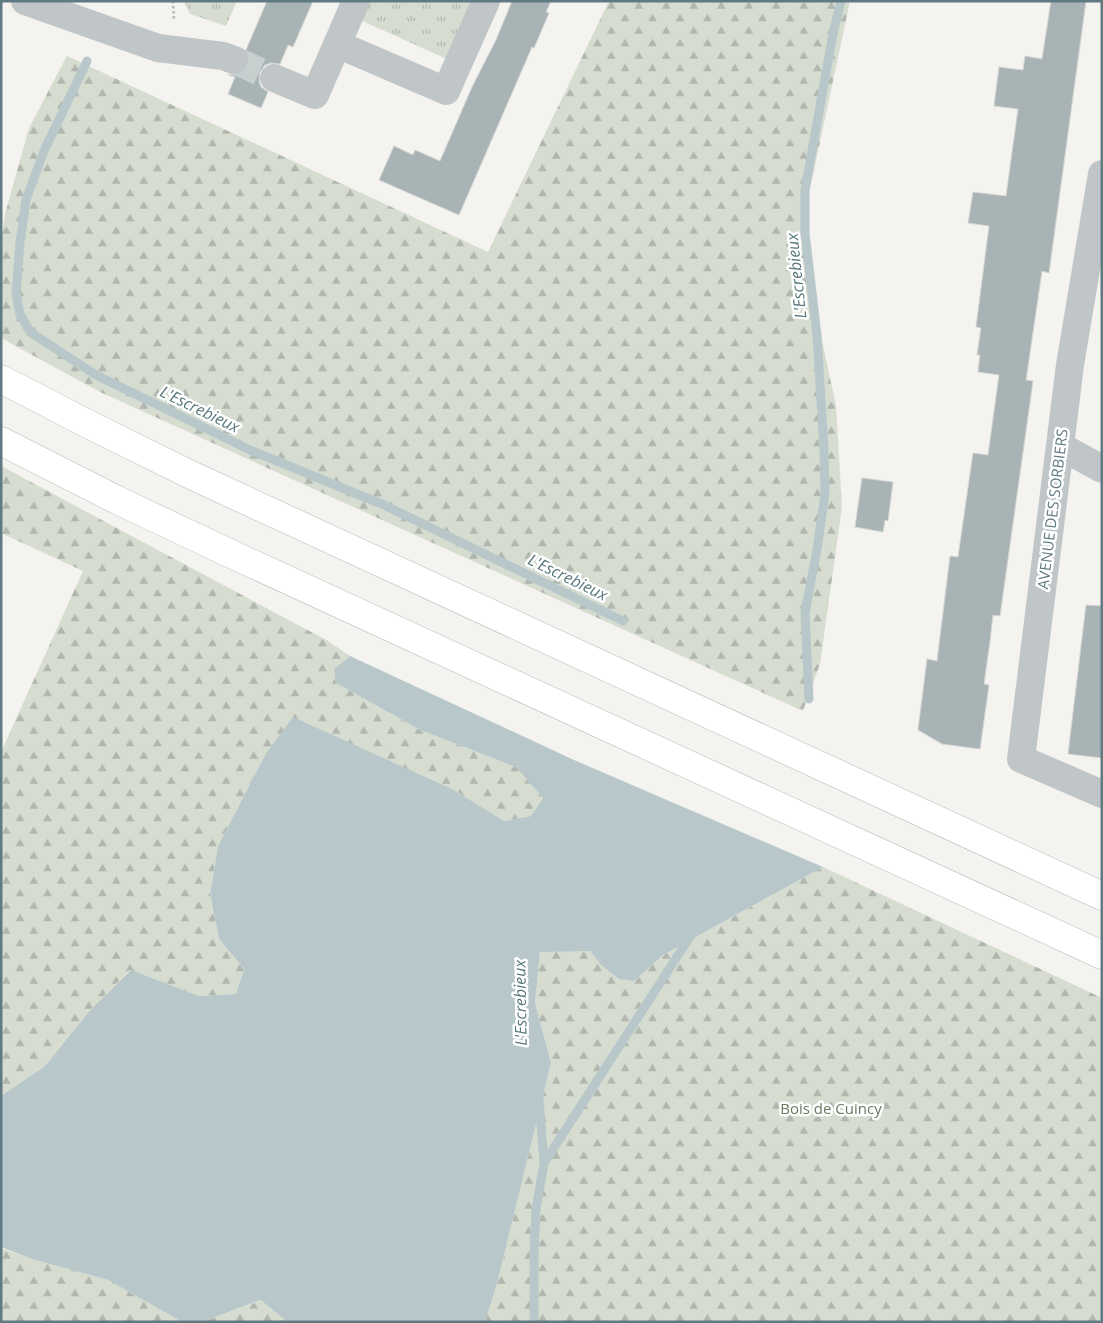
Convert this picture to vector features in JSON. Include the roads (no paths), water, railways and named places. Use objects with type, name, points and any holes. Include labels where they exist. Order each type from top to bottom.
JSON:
[{"type":"highway","points":[[1,379],[200,479],[1102,896]]},
{"type":"highway","points":[[1,441],[117,500],[227,552],[1102,955]]},
{"type":"street","points":[[25,1],[158,48],[223,56],[234,60]]},
{"type":"street","points":[[274,78],[315,95],[356,1]]},
{"type":"street","points":[[337,44],[446,92],[486,1]]},
{"type":"street","name":"AVENUE DES SORBIERS","points":[[1102,174],[1070,365],[1021,759],[1102,794]]},
{"type":"street","points":[[1060,446],[1102,469]]},
{"type":"water","points":[[350,656],[574,760],[823,867],[663,955],[634,981],[619,979],[601,965],[590,951],[540,952],[535,1003],[551,1063],[497,1284],[485,1322],[287,1322],[261,1300],[202,1322],[182,1322],[108,1280],[32,1259],[1,1247],[1,1096],[45,1066],[91,1009],[131,970],[199,996],[236,994],[244,969],[219,939],[210,894],[218,846],[265,755],[293,717],[454,790],[504,821],[531,816],[543,798],[516,767],[420,730],[336,683],[334,669]]},
{"type":"waterway","name":"L'Escrebieux","points":[[809,699],[805,613],[825,494],[817,335],[805,233],[805,190],[833,34],[841,1]]},
{"type":"waterway","name":"L'Escrebieux","points":[[87,61],[44,151],[26,200],[16,294],[20,314],[30,332],[96,375],[250,450],[384,505],[623,621]]},
{"type":"waterway","name":"L'Escrebieux","points":[[544,1163],[693,932]]},
{"type":"waterway","name":"L'Escrebieux","points":[[534,1322],[536,1209],[544,1163],[539,1098]]},
{"type":"tunnel","points":[[234,60],[274,78]]},
{"type":"park label","name":"Bois de Cuincy","points":[[831,1108]]}]
